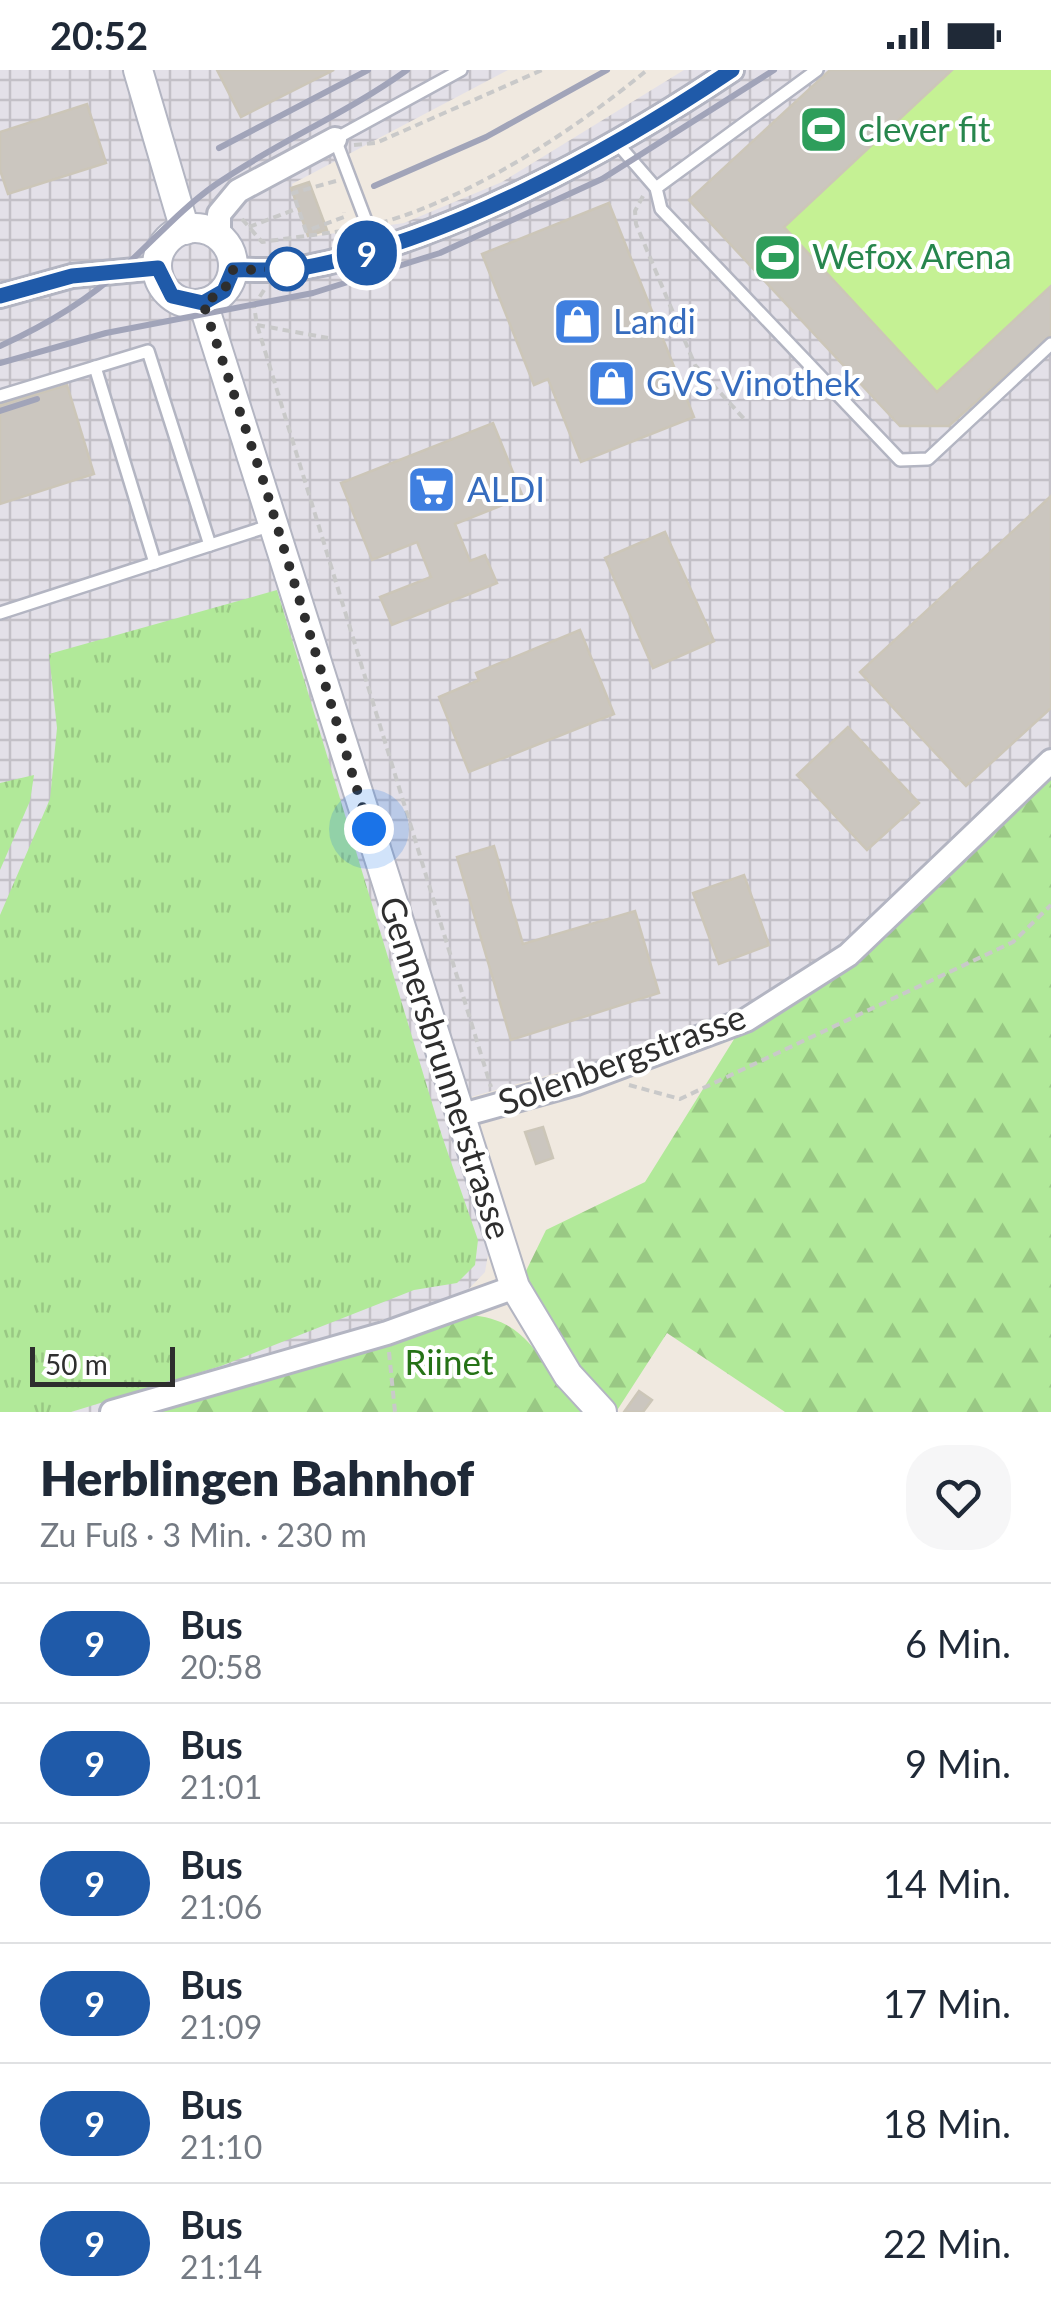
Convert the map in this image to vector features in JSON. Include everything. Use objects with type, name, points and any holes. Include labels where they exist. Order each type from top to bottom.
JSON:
[{"type":"street","points":[[138,70],[185,230]]},
{"type":"street","points":[[233,270],[298,269],[378,250],[506,197],[616,142],[732,70]]},
{"type":"street","points":[[219,236],[208,230],[185,230],[164,244],[158,268],[172,296],[203,303],[224,291],[233,270],[232,257],[219,236],[218,214],[225,203],[277,167],[335,139]]},
{"type":"street","points":[[0,296],[72,276],[158,268]]},
{"type":"street","name":"Gennersbrunnerstrasse","points":[[203,303],[515,1287],[568,1376],[602,1412]]},
{"type":"street","name":"Solenbergstrasse","points":[[459,1116],[596,1076],[746,1020],[848,956],[1051,760]]},
{"type":"street","points":[[112,1412],[387,1334],[515,1287]]},
{"type":"lane","points":[[378,250],[335,139],[461,70]]},
{"type":"lane","points":[[656,188],[817,70]]},
{"type":"lane","points":[[616,142],[656,188],[661,209],[900,460],[928,459],[1051,344]]},
{"type":"lane","points":[[0,396],[148,351],[210,545]]},
{"type":"lane","points":[[95,367],[156,563]]},
{"type":"lane","points":[[0,613],[276,524]]},
{"type":"path","points":[[360,146],[542,70]]},
{"type":"path","points":[[236,212],[262,242],[335,235],[368,226],[462,191],[616,96],[647,70]]},
{"type":"path","points":[[328,180],[293,193],[306,231],[344,216]]},
{"type":"path","points":[[656,188],[642,197],[634,210],[636,224],[695,365],[746,421]]},
{"type":"path","points":[[249,227],[298,208]]},
{"type":"path","points":[[298,269],[263,290],[254,306],[257,325],[496,1106]]},
{"type":"path","points":[[257,325],[328,338]]},
{"type":"path","points":[[596,1076],[680,1098],[1013,942],[1051,905]]},
{"type":"path","points":[[387,1334],[395,1412]]},
{"type":"shaded area","points":[[0,70],[508,70],[292,184],[309,237],[404,223],[502,182],[684,70],[1051,70],[1051,761],[848,955],[746,1020],[453,1102],[491,1237],[485,1272],[465,1293],[97,1412],[0,1412]]},
{"type":"green space","points":[[953,70],[1051,70],[1051,286],[937,392],[784,227]]},
{"type":"green space","points":[[277,590],[442,1136],[478,1240],[475,1265],[457,1283],[414,1290],[221,1366],[71,1412],[0,1412],[0,915],[50,799],[57,728],[49,654]]},
{"type":"green space","points":[[1051,761],[1051,1412],[785,1412],[667,1333],[616,1412],[563,1347],[525,1273],[546,1230],[645,1182],[746,1020],[848,955]]},
{"type":"green space","points":[[34,775],[30,801],[0,870],[0,783]]},
{"type":"green space","name":"Riinet","points":[[467,1315],[490,1318],[523,1337],[586,1412],[112,1412]]},
{"type":"building","points":[[217,70],[334,70],[241,117]]},
{"type":"building","name":"Wefox Arena","points":[[830,70],[952,70],[784,227],[937,392],[1051,286],[1051,335],[949,426],[900,426],[689,200]]},
{"type":"building","points":[[87,104],[106,163],[8,194],[0,170],[0,132]]},
{"type":"building","points":[[309,182],[327,230],[308,236],[291,188]]},
{"type":"building","points":[[609,203],[694,417],[581,462],[548,379],[534,385],[482,254]]},
{"type":"building","points":[[67,385],[94,474],[0,504],[0,405]]},
{"type":"building","name":"ALDI","points":[[493,423],[523,497],[455,524],[470,561],[485,555],[497,583],[392,625],[380,597],[431,577],[417,542],[372,560],[341,483]]},
{"type":"building","points":[[1051,496],[1051,708],[966,786],[860,672]]},
{"type":"building","points":[[665,532],[714,641],[653,668],[605,558]]},
{"type":"building","points":[[580,630],[614,714],[469,772],[439,697],[479,680],[476,673]]},
{"type":"building","points":[[848,727],[919,803],[867,850],[797,775]]},
{"type":"building","points":[[494,846],[523,944],[635,911],[659,993],[511,1040],[457,857]]},
{"type":"building","points":[[744,875],[769,945],[719,964],[693,893]]},
{"type":"building","points":[[543,1127],[553,1158],[536,1164],[525,1132]]},
{"type":"building","points":[[639,1391],[652,1400],[643,1412],[624,1412]]},
{"type":"railway","points":[[219,148],[368,70]]},
{"type":"railway","points":[[0,346],[95,291],[215,185],[407,70]]},
{"type":"railway","points":[[374,186],[486,137],[607,70]]},
{"type":"railway","points":[[0,363],[106,333],[313,293],[440,253],[602,179],[774,70]]},
{"type":"railway","points":[[0,411],[37,399]]},
{"type":"bus line","name":"9","points":[[0,296],[72,276],[123,268],[158,268],[164,288],[172,296],[182,302],[203,303],[224,291],[233,270],[298,269],[378,250],[506,197],[591,155],[682,104],[732,70]]},
{"type":"place","name":"clever fit","points":[[823,130]]},
{"type":"place","name":"Wefox Arena","points":[[777,257]]},
{"type":"place","name":"Landi","points":[[578,322]]},
{"type":"place","name":"GVS Vinothek","points":[[611,384]]},
{"type":"place","name":"ALDI","points":[[432,490]]},
{"type":"route","points":[[287,269],[233,270],[224,291],[203,303],[264,483],[369,829]]}]
